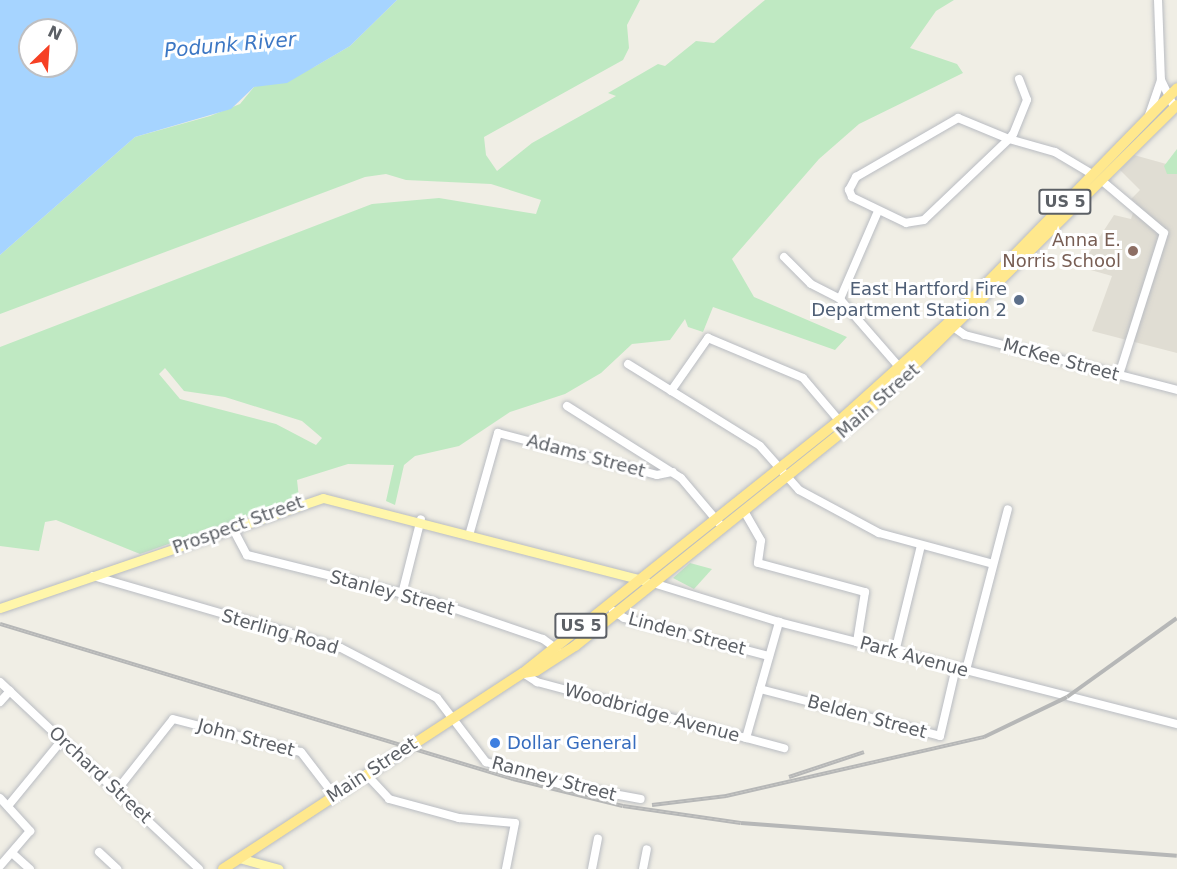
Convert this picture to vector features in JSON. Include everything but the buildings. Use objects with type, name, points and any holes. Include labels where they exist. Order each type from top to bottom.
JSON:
[{"type":"highway","name":"US 5","points":[[1149,115],[1177,88]]},
{"type":"highway","name":"Main Street","points":[[1096,177],[1175,106]]},
{"type":"highway","name":"Main Street","points":[[523,673],[553,645],[653,583],[720,524],[843,425],[952,326],[1096,177],[1149,115]]},
{"type":"highway","name":"Main Street","points":[[843,425],[900,368],[952,326]]},
{"type":"highway","name":"Main Street","points":[[223,869],[453,717],[523,673],[561,655],[642,580],[720,524],[744,511],[783,473]]},
{"type":"main road","name":"Prospect Street","points":[[0,608],[231,527],[323,498],[421,519],[653,583]]},
{"type":"main road","points":[[238,858],[279,869]]},
{"type":"street","name":"Main Street","points":[[1158,0],[1161,80],[1166,98],[1175,106]]},
{"type":"street","points":[[1018,79],[1027,100],[1009,139],[924,220],[906,223],[852,197],[850,182],[950,119],[966,120],[1009,139],[1055,152],[1096,177],[1164,233],[1119,375]]},
{"type":"street","name":"Main Street","points":[[1149,115],[1161,80]]},
{"type":"street","points":[[840,299],[878,211]]},
{"type":"street","points":[[784,257],[811,284],[840,299],[900,368]]},
{"type":"street","name":"McKee Street","points":[[952,326],[1177,390]]},
{"type":"street","points":[[671,391],[704,339],[803,378],[843,425]]},
{"type":"street","points":[[628,364],[760,446],[783,473],[873,531],[993,564]]},
{"type":"street","points":[[567,406],[673,472],[720,524]]},
{"type":"street","name":"Adams Street","points":[[470,532],[498,433],[657,475],[673,472]]},
{"type":"street","points":[[966,670],[1008,509]]},
{"type":"street","points":[[744,511],[761,541],[758,563],[865,592],[857,642]]},
{"type":"street","points":[[402,594],[421,519]]},
{"type":"street","name":"Stanley Street","points":[[231,527],[247,555],[402,594],[553,645]]},
{"type":"street","points":[[895,652],[921,545]]},
{"type":"street","name":"Sterling Road","points":[[93,576],[102,583],[341,648],[437,698],[453,717]]},
{"type":"street","name":"Park Avenue","points":[[653,583],[779,622],[1177,724]]},
{"type":"street","name":"Linden Street","points":[[612,609],[769,656]]},
{"type":"street","points":[[746,738],[779,622]]},
{"type":"street","points":[[553,645],[561,655]]},
{"type":"street","name":"Belden Street","points":[[760,689],[940,736],[956,667]]},
{"type":"street","name":"Woodbridge Avenue","points":[[523,673],[537,682],[784,748]]},
{"type":"street","name":"Orchard Street","points":[[0,682],[199,869]]},
{"type":"street","points":[[0,702],[10,691]]},
{"type":"street","name":"Ranney Street","points":[[453,717],[480,757],[493,766],[641,800]]},
{"type":"street","name":"John Street","points":[[117,790],[173,719],[301,752],[333,795]]},
{"type":"street","points":[[8,806],[62,740]]},
{"type":"street","points":[[366,774],[389,799],[459,818],[515,824],[506,869]]},
{"type":"street","points":[[0,798],[30,831],[0,866]]},
{"type":"street","points":[[592,869],[598,839]]},
{"type":"street","points":[[643,869],[647,849]]},
{"type":"street","points":[[99,852],[117,869]]},
{"type":"street","points":[[12,853],[30,869]]},
{"type":"shaded area","name":"Anna E. Norris School","points":[[1134,155],[1177,167],[1177,353],[1092,331],[1112,276],[1080,267],[1114,215],[1131,219],[1136,203],[1131,199],[1140,190],[1120,170]]},
{"type":"green space","points":[[397,0],[640,0],[627,25],[629,48],[623,60],[484,137],[486,155],[497,171],[532,143],[616,96],[608,93],[658,64],[665,66],[696,41],[714,43],[765,0],[954,0],[936,11],[910,48],[957,64],[963,73],[859,124],[819,159],[732,259],[754,297],[847,337],[835,350],[713,307],[703,332],[688,327],[685,319],[670,340],[632,344],[601,373],[565,394],[510,412],[459,446],[415,456],[404,465],[395,505],[386,501],[394,465],[348,464],[297,480],[299,498],[140,554],[56,520],[45,522],[39,551],[0,546],[0,347],[372,204],[439,198],[536,214],[541,200],[491,184],[406,180],[386,174],[365,177],[0,314],[0,255],[135,137],[210,116],[240,104],[254,87],[314,67],[350,46]],"holes":[[[165,368],[184,391],[225,397],[302,421],[322,438],[316,445],[276,424],[180,399],[159,374]]]},
{"type":"green space","points":[[1177,149],[1177,174],[1167,174],[1164,166]]},
{"type":"green space","points":[[690,563],[712,569],[694,589],[673,578]]},
{"type":"water","name":"Podunk River","points":[[0,0],[397,0],[350,46],[287,83],[254,87],[231,109],[135,137],[0,255]]},
{"type":"railway","points":[[652,805],[726,796],[984,737],[1067,697],[1177,618]]},
{"type":"railway","points":[[0,624],[513,779],[623,806],[741,823],[1177,856]]},
{"type":"railway","points":[[789,777],[864,752]]},
{"type":"place","name":"Anna E. Norris School","points":[[1133,251]]},
{"type":"place","name":"East Hartford Fire Department Station 2","points":[[1019,300]]},
{"type":"place","name":"Dollar General","points":[[495,743]]}]
